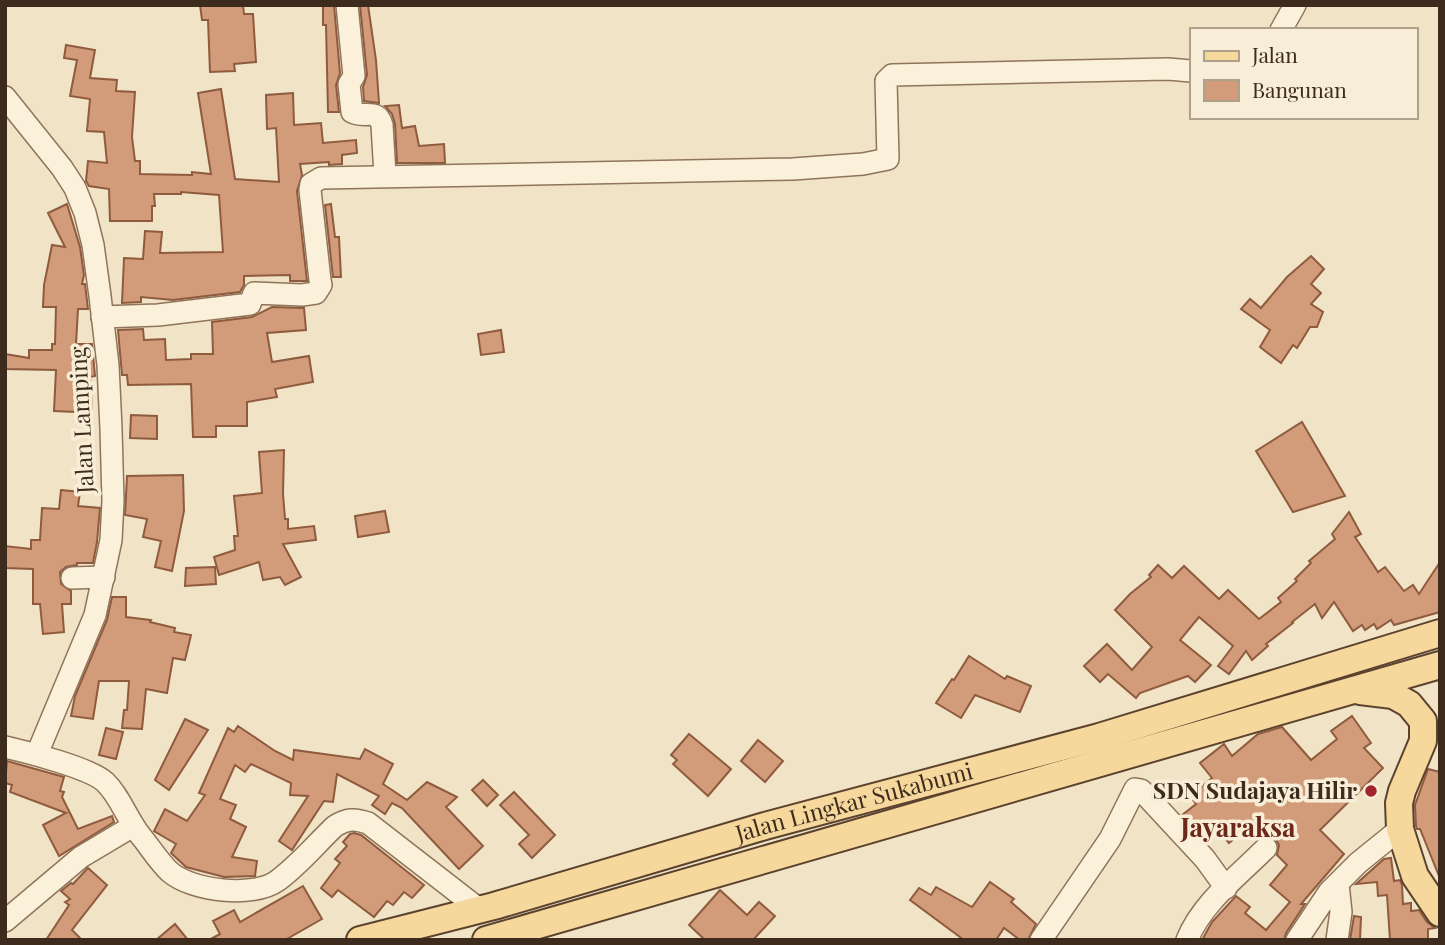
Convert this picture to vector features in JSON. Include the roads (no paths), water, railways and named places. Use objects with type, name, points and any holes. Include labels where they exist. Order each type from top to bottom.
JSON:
[{"type":"main road","name":"Jalan Lingkar Sukabumi","points":[[360,940],[479,909],[765,826],[1099,737],[1440,633]]},
{"type":"main road","name":"Jalan Lingkar Sukabumi","points":[[486,940],[532,934],[900,819],[1440,665]]},
{"type":"main road","points":[[1352,691],[1393,695],[1409,704],[1423,721],[1423,741]]},
{"type":"main road","points":[[1440,719],[1423,741],[1399,803],[1400,829],[1416,876],[1440,913]]},
{"type":"main road","points":[[765,826],[776,857]]},
{"type":"street","points":[[347,5],[354,76],[349,84],[352,112],[380,117],[385,175]]},
{"type":"street","points":[[1282,28],[1295,5]]},
{"type":"street","points":[[102,317],[158,315],[250,304],[254,293],[316,293],[321,285],[310,190],[311,184],[321,178],[793,169],[863,164],[888,159],[886,81],[892,75],[1168,69],[1190,71]]},
{"type":"street","name":"Jalan Lamping","points":[[5,96],[42,141],[75,188],[85,213],[93,245],[109,390],[113,500],[111,540],[104,577],[95,615],[37,754]]},
{"type":"street","points":[[72,578],[104,577]]},
{"type":"street","points":[[5,747],[37,754],[97,776],[111,790],[133,825],[170,873],[184,880],[222,890],[240,891],[275,882],[335,826],[355,818],[368,823],[479,909]]},
{"type":"street","points":[[1041,940],[1110,839],[1135,789],[1141,790],[1205,859],[1226,888]]},
{"type":"street","points":[[5,921],[81,857],[133,825]]},
{"type":"street","points":[[1297,940],[1329,892],[1358,863],[1400,829]]},
{"type":"street","points":[[1186,940],[1206,909],[1266,848]]},
{"type":"street","points":[[1337,940],[1341,912],[1338,884]]},
{"type":"place","name":"SDN Sudajaya Hilir","points":[[1371,791]]},
{"type":"district","name":"Jayaraksa","points":[[1238,828]]}]
